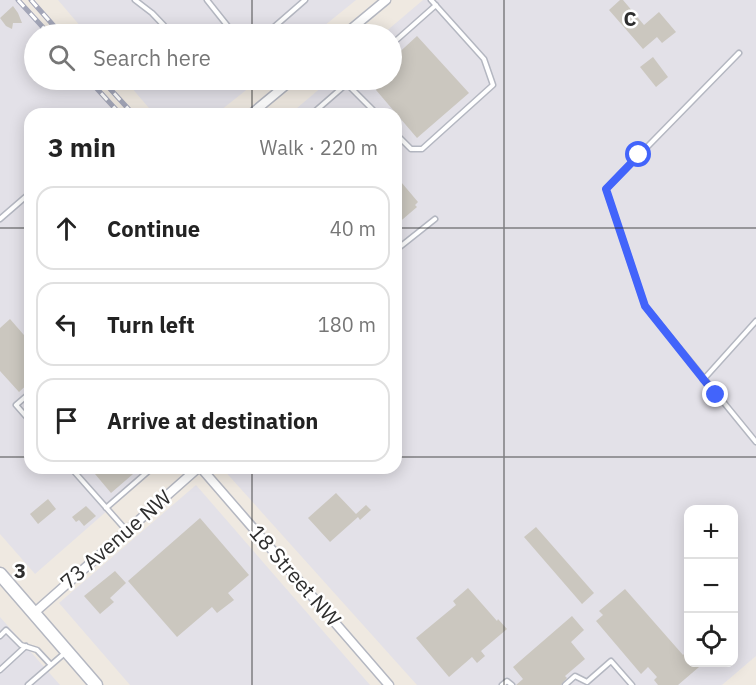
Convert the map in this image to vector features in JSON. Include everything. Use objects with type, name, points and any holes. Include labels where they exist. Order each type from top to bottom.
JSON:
[{"type":"main road","points":[[0,574],[96,685]]},
{"type":"street","points":[[357,24],[386,0]]},
{"type":"street","points":[[258,108],[280,90]]},
{"type":"street","name":"73 Avenue NW","points":[[34,613],[193,474]]},
{"type":"street","name":"18 Street NW","points":[[205,474],[390,685]]},
{"type":"lane","points":[[135,0],[162,24]]},
{"type":"lane","points":[[207,0],[226,24]]},
{"type":"lane","points":[[277,24],[305,0]]},
{"type":"lane","points":[[402,140],[411,149],[422,149],[493,85],[484,59],[431,0]]},
{"type":"lane","points":[[402,35],[436,5]]},
{"type":"lane","points":[[739,53],[606,189],[645,306],[703,380],[756,442]]},
{"type":"lane","points":[[318,108],[336,90]]},
{"type":"lane","points":[[354,90],[371,108]]},
{"type":"lane","points":[[0,219],[24,198]]},
{"type":"lane","points":[[402,245],[435,219]]},
{"type":"lane","points":[[703,380],[756,321]]},
{"type":"lane","points":[[24,398],[16,405],[24,414]]},
{"type":"lane","points":[[76,474],[127,531]]},
{"type":"lane","points":[[106,508],[145,474]]},
{"type":"lane","points":[[0,636],[6,630],[21,645],[37,650],[51,665]]},
{"type":"lane","points":[[0,670],[27,646]]},
{"type":"lane","points":[[28,685],[67,651]]},
{"type":"lane","points":[[565,685],[575,676],[587,682],[611,662],[632,685]]},
{"type":"lane","points":[[502,685],[507,681],[512,685]]},
{"type":"shaded area","points":[[0,0],[19,0],[39,24],[24,24],[24,90],[95,90],[111,108],[24,108],[24,474],[149,474],[35,574],[0,534]]},
{"type":"shaded area","points":[[58,0],[356,0],[326,24],[78,24]]},
{"type":"shaded area","points":[[423,0],[756,0],[756,656],[722,685],[417,685],[227,474],[402,474],[402,108],[297,108],[318,90],[402,90],[402,24],[395,24]]},
{"type":"shaded area","points":[[134,90],[246,90],[224,108],[149,108]]},
{"type":"shaded area","points":[[196,485],[370,685],[130,685],[59,603]]},
{"type":"shaded area","points":[[0,617],[60,685],[0,685]]},
{"type":"building","points":[[623,0],[644,25],[659,12],[676,32],[662,43],[657,37],[643,49],[609,10]]},
{"type":"building","points":[[13,6],[22,23],[13,23],[12,29],[6,26],[0,18]]},
{"type":"building","points":[[417,36],[469,93],[417,138],[402,120],[402,108],[391,108],[376,90],[402,90],[402,50]]},
{"type":"building","points":[[653,57],[668,77],[656,87],[640,67]]},
{"type":"building","points":[[402,183],[418,202],[415,205],[417,207],[402,220]]},
{"type":"building","points":[[10,319],[24,335],[24,387],[19,392],[0,371],[0,328]]},
{"type":"building","points":[[95,474],[133,474],[111,493]]},
{"type":"building","points":[[336,493],[356,514],[366,505],[371,510],[360,520],[358,517],[330,542],[308,518]]},
{"type":"building","points":[[48,499],[56,509],[38,524],[30,514]]},
{"type":"building","points":[[86,506],[96,516],[84,526],[72,517]]},
{"type":"building","points":[[200,518],[249,575],[228,593],[234,600],[217,613],[212,607],[177,637],[128,581]]},
{"type":"building","points":[[536,527],[594,593],[582,604],[524,537]]},
{"type":"building","points":[[115,571],[126,583],[110,598],[114,602],[100,614],[84,596]]},
{"type":"building","points":[[468,588],[507,629],[481,651],[485,656],[477,663],[472,657],[449,677],[416,638],[456,605],[453,601]]},
{"type":"building","points":[[625,589],[684,654],[684,667],[699,667],[678,685],[658,685],[654,680],[657,677],[648,667],[641,674],[596,621],[603,615],[599,611]]},
{"type":"building","points":[[572,616],[584,630],[571,642],[585,659],[565,676],[567,678],[561,685],[516,685],[523,679],[513,667]]},
{"type":"railway","points":[[18,0],[40,24]]},
{"type":"railway","points":[[31,0],[52,24]]},
{"type":"railway","points":[[98,90],[115,108]]},
{"type":"railway","points":[[111,90],[128,108]]},
{"type":"route","points":[[639,155],[606,189],[645,306],[716,395]]}]
